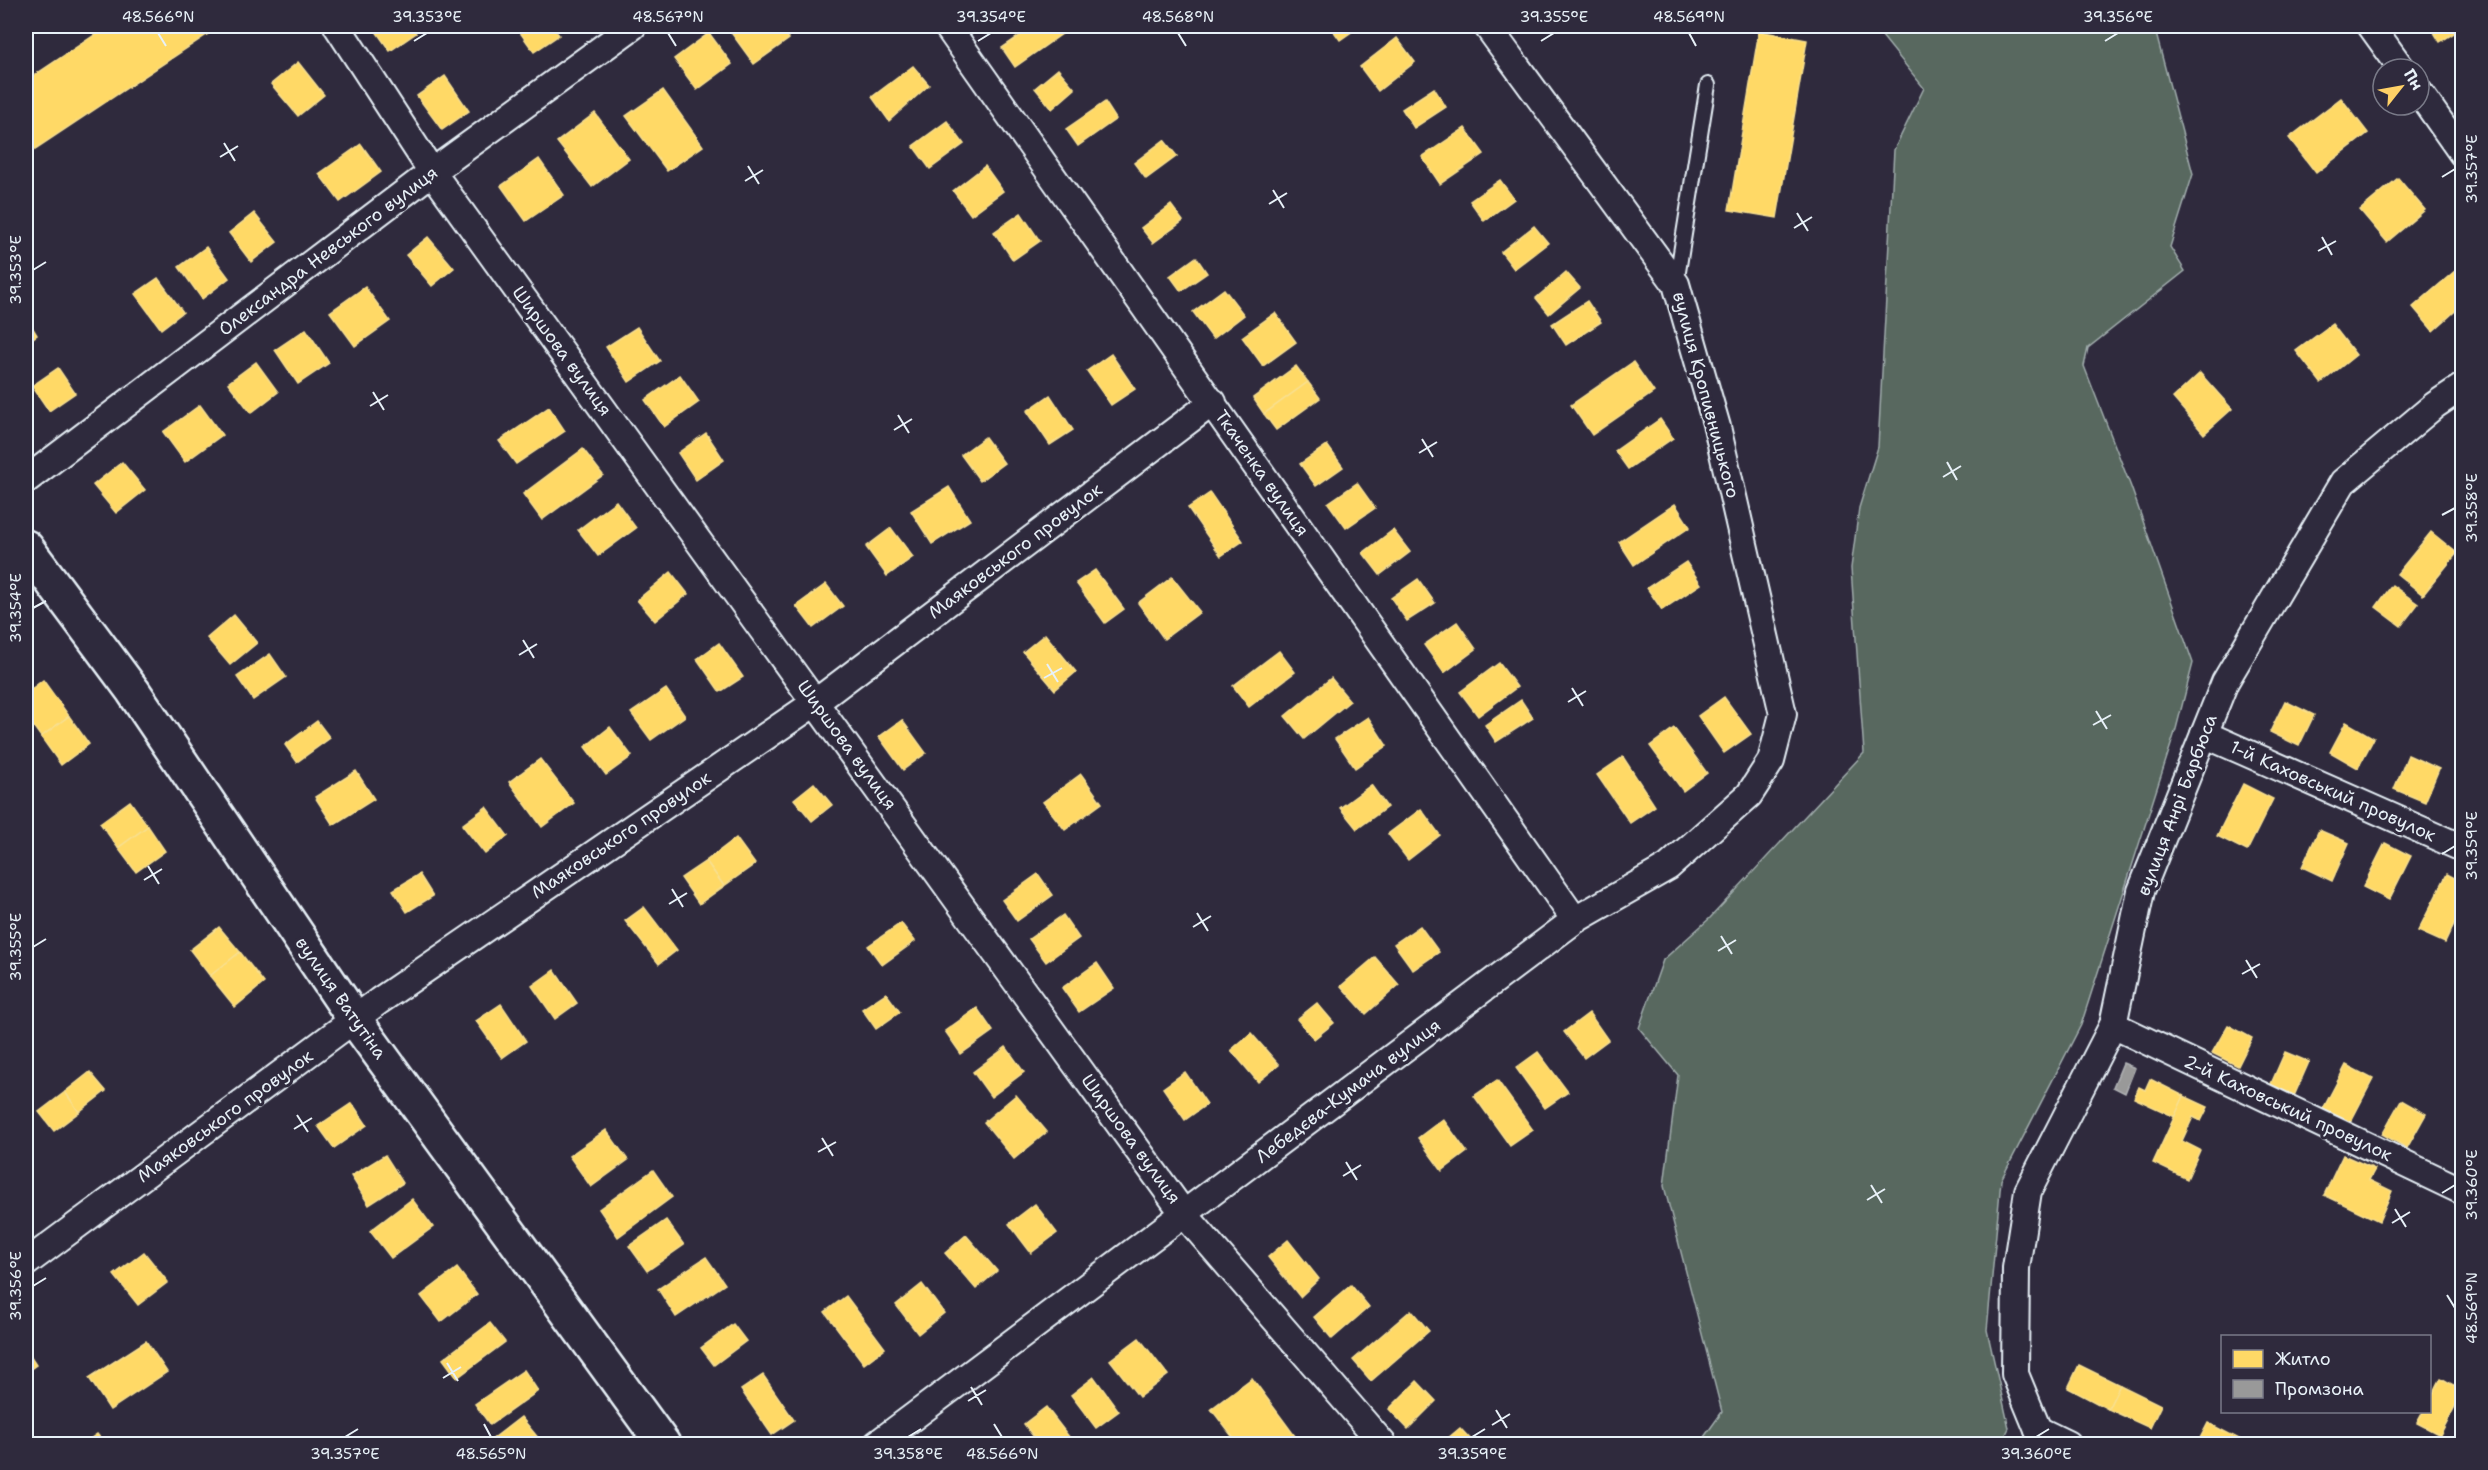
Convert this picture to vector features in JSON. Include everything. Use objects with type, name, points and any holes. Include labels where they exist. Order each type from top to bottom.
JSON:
[{"type":"street","name":"Ширшова вулиця","points":[[337,26],[432,172],[1184,1214],[1383,1444]]},
{"type":"street","name":"Олександра Невського вулиця","points":[[26,480],[432,172],[633,26]]},
{"type":"street","name":"Ткаченка вулиця","points":[[947,26],[1575,920]]},
{"type":"street","name":"вулиця Кропивницького","points":[[1487,26],[1676,284],[1717,427],[1783,714]]},
{"type":"street","points":[[2371,26],[2393,57]]},
{"type":"street","points":[[2431,109],[2463,153]]},
{"type":"street","name":"вулиця Анрі Барбюса","points":[[2035,1437],[2015,1374],[2016,1268],[2028,1191],[2113,1025],[2141,891],[2225,682],[2343,482],[2435,405],[2463,387]]},
{"type":"street","name":"Маяковського провулок","points":[[26,1263],[355,1020],[816,702],[1213,402]]},
{"type":"street","name":"вулиця Ватутіна","points":[[26,547],[133,691],[355,1020],[663,1444]]},
{"type":"street","name":"Лебедєва-Кумача вулиця","points":[[877,1444],[1575,920],[1668,867],[1749,795],[1771,761],[1783,714]]},
{"type":"street","name":"1-й Каховський провулок","points":[[2204,734],[2463,848]]},
{"type":"street","name":"2-й Каховський провулок","points":[[2113,1025],[2463,1191]]},
{"type":"street","points":[[2035,1437],[2067,1444]]},
{"type":"lane","points":[[1676,284],[1708,85]]},
{"type":"green space","points":[[1874,26],[2154,26],[2193,174],[2170,247],[2185,271],[2088,348],[2084,366],[2131,487],[2193,663],[2176,729],[2081,1025],[2001,1180],[1987,1330],[2009,1428],[2001,1444],[1699,1444],[1722,1412],[1664,1186],[1678,1075],[1639,1028],[1663,960],[1710,918],[1864,753],[1851,568],[1859,508],[1878,447],[1894,150],[1924,88]]},
{"type":"building: Житло","points":[[108,26],[220,26],[26,155],[26,81]]},
{"type":"building: Житло","points":[[410,26],[416,33],[390,51],[373,27]]},
{"type":"building: Житло","points":[[526,26],[552,26],[559,35],[534,52],[519,31]]},
{"type":"building: Житло","points":[[779,26],[789,39],[754,64],[727,27]]},
{"type":"building: Житло","points":[[1034,26],[1062,26],[1066,31],[1015,67],[1002,48]]},
{"type":"building: Житло","points":[[1330,26],[1360,26],[1340,40]]},
{"type":"building: Житло","points":[[2430,26],[2462,26],[2462,28],[2440,42]]},
{"type":"building: Житло","points":[[1759,31],[1807,40],[1777,218],[1729,210]]},
{"type":"building: Житло","points":[[709,33],[732,64],[697,90],[674,59]]},
{"type":"building: Житло","points":[[1397,38],[1415,62],[1378,91],[1360,67]]},
{"type":"building: Житло","points":[[2462,58],[2462,72],[2456,62]]},
{"type":"building: Житло","points":[[298,62],[324,95],[298,116],[271,84]]},
{"type":"building: Житло","points":[[913,66],[929,85],[889,121],[872,97]]},
{"type":"building: Житло","points":[[1058,69],[1075,89],[1052,109],[1035,88]]},
{"type":"building: Житло","points":[[445,76],[469,111],[442,130],[417,96]]},
{"type":"building: Житло","points":[[1434,88],[1446,107],[1414,128],[1402,109]]},
{"type":"building: Житло","points":[[663,90],[703,146],[667,171],[626,116]]},
{"type":"building: Житло","points":[[2341,98],[2368,133],[2316,173],[2289,138]]},
{"type":"building: Житло","points":[[1105,102],[1116,119],[1078,146],[1066,129]]},
{"type":"building: Житло","points":[[595,113],[629,159],[592,187],[557,142]]},
{"type":"building: Житло","points":[[947,121],[964,144],[930,169],[913,146]]},
{"type":"building: Житло","points":[[1465,128],[1484,154],[1440,184],[1422,157]]},
{"type":"building: Житло","points":[[1164,140],[1177,156],[1146,179],[1134,163]]},
{"type":"building: Житло","points":[[361,144],[381,172],[340,202],[319,174]]},
{"type":"building: Житло","points":[[539,159],[564,195],[526,221],[501,186]]},
{"type":"building: Житло","points":[[985,166],[1003,191],[971,215],[953,191]]},
{"type":"building: Житло","points":[[2398,178],[2425,210],[2387,242],[2360,210]]},
{"type":"building: Житло","points":[[1500,180],[1514,199],[1484,221],[1470,201]]},
{"type":"building: Житло","points":[[1171,205],[1183,221],[1153,243],[1141,228]]},
{"type":"building: Житло","points":[[254,213],[277,242],[251,262],[229,233]]},
{"type":"building: Житло","points":[[1021,213],[1040,241],[1013,260],[994,232]]},
{"type":"building: Житло","points":[[1534,226],[1548,243],[1514,269],[1501,252]]},
{"type":"building: Житло","points":[[428,237],[454,268],[432,286],[406,255]]},
{"type":"building: Житло","points":[[206,247],[229,278],[202,299],[179,267]]},
{"type":"building: Житло","points":[[1196,257],[1207,273],[1181,291],[1170,276]]},
{"type":"building: Житло","points":[[2456,270],[2462,278],[2462,305],[2433,331],[2413,307]]},
{"type":"building: Житло","points":[[1566,272],[1580,288],[1549,314],[1536,298]]},
{"type":"building: Житло","points":[[158,278],[183,312],[161,329],[135,294]]},
{"type":"building: Житло","points":[[365,287],[390,321],[355,346],[330,312]]},
{"type":"building: Житло","points":[[1224,289],[1244,315],[1213,339],[1193,312]]},
{"type":"building: Житло","points":[[1587,301],[1601,322],[1566,345],[1552,324]]},
{"type":"building: Житло","points":[[1275,313],[1296,342],[1263,366],[1242,337]]},
{"type":"building: Житло","points":[[26,317],[37,335],[26,343]]},
{"type":"building: Житло","points":[[2332,324],[2356,355],[2321,383],[2296,351]]},
{"type":"building: Житло","points":[[637,327],[660,361],[629,382],[606,347]]},
{"type":"building: Житло","points":[[306,329],[329,363],[298,384],[275,350]]},
{"type":"building: Житло","points":[[1111,354],[1135,389],[1111,405],[1087,371]]},
{"type":"building: Житло","points":[[256,362],[278,392],[251,413],[228,383]]},
{"type":"building: Житло","points":[[1633,362],[1654,392],[1592,435],[1571,405]]},
{"type":"building: Житло","points":[[1296,366],[1308,382],[1264,414],[1253,398]]},
{"type":"building: Житло","points":[[58,368],[75,393],[49,411],[32,386]]},
{"type":"building: Житло","points":[[2200,373],[2232,409],[2204,434],[2173,398]]},
{"type":"building: Житло","points":[[680,375],[699,402],[664,427],[645,400]]},
{"type":"building: Житло","points":[[1308,382],[1320,398],[1276,430],[1264,414]]},
{"type":"building: Житло","points":[[1050,395],[1073,430],[1050,445],[1027,411]]},
{"type":"building: Житло","points":[[200,405],[222,435],[185,462],[163,432]]},
{"type":"building: Житло","points":[[549,407],[565,431],[516,464],[499,441]]},
{"type":"building: Житло","points":[[1660,419],[1673,438],[1628,469],[1615,451]]},
{"type":"building: Житло","points":[[706,433],[724,460],[696,480],[678,453]]},
{"type":"building: Житло","points":[[985,437],[1004,463],[980,481],[961,455]]},
{"type":"building: Житло","points":[[1327,445],[1343,467],[1316,486],[1300,464]]},
{"type":"building: Житло","points":[[583,449],[603,475],[542,520],[523,494]]},
{"type":"building: Житло","points":[[122,462],[145,490],[116,513],[93,485]]},
{"type":"building: Житло","points":[[1357,483],[1375,508],[1346,528],[1328,503]]},
{"type":"building: Житло","points":[[949,487],[970,520],[932,544],[911,511]]},
{"type":"building: Житло","points":[[1210,493],[1243,541],[1221,556],[1188,508]]},
{"type":"building: Житло","points":[[616,501],[636,528],[598,556],[578,530]]},
{"type":"building: Житло","points":[[1675,504],[1690,527],[1634,565],[1619,542]]},
{"type":"building: Житло","points":[[891,528],[913,557],[887,576],[866,547]]},
{"type":"building: Житло","points":[[1393,530],[1410,552],[1380,575],[1363,553]]},
{"type":"building: Житло","points":[[2431,532],[2457,553],[2423,595],[2397,574]]},
{"type":"building: Житло","points":[[1686,562],[1701,584],[1662,610],[1647,588]]},
{"type":"building: Житло","points":[[1095,570],[1124,609],[1105,623],[1076,583]]},
{"type":"building: Житло","points":[[671,572],[688,594],[655,621],[637,600]]},
{"type":"building: Житло","points":[[1172,577],[1200,612],[1164,639],[1138,603]]},
{"type":"building: Житло","points":[[1418,579],[1435,603],[1407,621],[1391,598]]},
{"type":"building: Житло","points":[[826,584],[843,606],[813,628],[796,606]]},
{"type":"building: Житло","points":[[2392,585],[2418,604],[2401,626],[2376,607]]},
{"type":"building: Житло","points":[[234,615],[257,643],[230,665],[207,638]]},
{"type":"building: Житло","points":[[1457,622],[1476,649],[1444,673],[1424,645]]},
{"type":"building: Житло","points":[[1045,634],[1076,672],[1055,690],[1023,652]]},
{"type":"building: Житло","points":[[719,643],[743,677],[720,692],[697,659]]},
{"type":"building: Житло","points":[[1279,651],[1295,672],[1249,707],[1233,686]]},
{"type":"building: Житло","points":[[270,654],[286,677],[253,700],[237,677]]},
{"type":"building: Житло","points":[[1499,663],[1517,687],[1478,716],[1460,692]]},
{"type":"building: Житло","points":[[1331,678],[1350,701],[1304,739],[1285,716]]},
{"type":"building: Житло","points":[[43,680],[69,716],[41,737],[26,716],[26,693]]},
{"type":"building: Житло","points":[[666,689],[685,716],[651,740],[631,713]]},
{"type":"building: Житло","points":[[1724,697],[1751,734],[1724,753],[1698,716]]},
{"type":"building: Житло","points":[[1521,700],[1533,718],[1496,742],[1485,725]]},
{"type":"building: Житло","points":[[2285,701],[2314,715],[2299,746],[2270,732]]},
{"type":"building: Житло","points":[[69,716],[89,744],[61,765],[41,737]]},
{"type":"building: Житло","points":[[1368,717],[1387,746],[1355,768],[1335,739]]},
{"type":"building: Житло","points":[[902,720],[926,753],[903,770],[879,737]]},
{"type":"building: Житло","points":[[317,721],[330,738],[297,762],[285,745]]},
{"type":"building: Житло","points":[[2346,722],[2374,738],[2358,768],[2330,752]]},
{"type":"building: Житло","points":[[610,727],[632,756],[606,775],[585,747]]},
{"type":"building: Житло","points":[[1674,728],[1707,773],[1683,791],[1650,746]]},
{"type":"building: Житло","points":[[2408,755],[2439,769],[2425,802],[2394,789]]},
{"type":"building: Житло","points":[[1623,757],[1655,806],[1630,823],[1597,775]]},
{"type":"building: Житло","points":[[540,759],[574,803],[542,827],[509,782]]},
{"type":"building: Житло","points":[[356,771],[374,799],[333,825],[315,797]]},
{"type":"building: Житло","points":[[1081,774],[1102,803],[1065,830],[1043,802]]},
{"type":"building: Житло","points":[[814,783],[832,805],[812,821],[794,799]]},
{"type":"building: Житло","points":[[2243,784],[2273,799],[2247,851],[2217,836]]},
{"type":"building: Житло","points":[[1371,785],[1387,807],[1357,829],[1340,808]]},
{"type":"building: Житло","points":[[130,801],[148,826],[118,848],[100,823]]},
{"type":"building: Житло","points":[[486,807],[508,836],[485,854],[462,825]]},
{"type":"building: Житло","points":[[1421,809],[1440,835],[1408,860],[1388,834]]},
{"type":"building: Житло","points":[[148,826],[165,851],[136,872],[118,848]]},
{"type":"building: Житло","points":[[2319,830],[2349,843],[2332,881],[2302,867]]},
{"type":"building: Житло","points":[[736,838],[755,864],[724,886],[706,861]]},
{"type":"building: Житло","points":[[2385,843],[2411,856],[2389,900],[2363,887]]},
{"type":"building: Житло","points":[[706,861],[724,886],[699,904],[681,878]]},
{"type":"building: Житло","points":[[419,874],[433,896],[407,912],[393,890]]},
{"type":"building: Житло","points":[[1038,874],[1053,895],[1017,921],[1002,900]]},
{"type":"building: Житло","points":[[2447,874],[2462,882],[2462,907],[2445,943],[2418,931]]},
{"type":"building: Житло","points":[[644,907],[677,950],[659,964],[625,921]]},
{"type":"building: Житло","points":[[1063,915],[1079,938],[1046,962],[1029,939]]},
{"type":"building: Житло","points":[[901,923],[915,941],[882,965],[868,946]]},
{"type":"building: Житло","points":[[1420,926],[1439,952],[1413,970],[1394,944]]},
{"type":"building: Житло","points":[[219,927],[240,952],[210,976],[190,950]]},
{"type":"building: Житло","points":[[240,952],[264,983],[235,1007],[210,976]]},
{"type":"building: Житло","points":[[1375,957],[1399,985],[1366,1014],[1341,986]]},
{"type":"building: Житло","points":[[1097,963],[1114,988],[1079,1012],[1062,988]]},
{"type":"building: Житло","points":[[554,970],[577,1003],[555,1019],[532,986]]},
{"type":"building: Житло","points":[[886,993],[900,1012],[876,1029],[862,1009]]},
{"type":"building: Житло","points":[[1317,1003],[1334,1023],[1314,1039],[1297,1019]]},
{"type":"building: Житло","points":[[501,1004],[526,1041],[502,1058],[476,1021]]},
{"type":"building: Житло","points":[[977,1008],[993,1031],[961,1054],[945,1031]]},
{"type":"building: Житло","points":[[1589,1013],[1608,1040],[1584,1058],[1564,1032]]},
{"type":"building: Житло","points":[[2228,1025],[2252,1038],[2238,1066],[2212,1053]]},
{"type":"building: Житло","points":[[1251,1033],[1279,1065],[1258,1082],[1231,1050]]},
{"type":"building: Житло","points":[[1006,1047],[1024,1072],[991,1097],[973,1072]]},
{"type":"building: Житло","points":[[1538,1052],[1568,1092],[1545,1108],[1516,1068]]},
{"type":"building: Житло","points":[[2285,1052],[2309,1062],[2294,1096],[2270,1086]]},
{"type":"building: Житло","points":[[2346,1065],[2373,1079],[2350,1123],[2323,1109]]},
{"type":"building: Житло","points":[[90,1072],[106,1091],[79,1112],[65,1092]]},
{"type":"building: Житло","points":[[1185,1072],[1207,1104],[1185,1120],[1163,1088]]},
{"type":"building: Житло","points":[[2150,1079],[2184,1096],[2175,1117],[2134,1098],[2139,1087],[2145,1090]]},
{"type":"building: Житло","points":[[1497,1080],[1533,1130],[1510,1146],[1474,1096]]},
{"type":"building: Житло","points":[[65,1092],[79,1112],[54,1131],[39,1112]]},
{"type":"building: Житло","points":[[1016,1095],[1047,1132],[1014,1159],[984,1122]]},
{"type":"building: Житло","points":[[2184,1096],[2208,1107],[2201,1121],[2193,1117],[2182,1141],[2200,1150],[2187,1179],[2153,1163]]},
{"type":"building: Житло","points":[[2401,1100],[2426,1114],[2407,1148],[2382,1134]]},
{"type":"building: Житло","points":[[352,1103],[367,1125],[334,1148],[318,1126]]},
{"type":"building: Житло","points":[[1443,1119],[1467,1152],[1442,1171],[1418,1138]]},
{"type":"building: Житло","points":[[606,1130],[628,1160],[591,1187],[569,1156]]},
{"type":"building: Житло","points":[[385,1155],[403,1183],[369,1205],[351,1176]]},
{"type":"building: Житло","points":[[2343,1155],[2375,1169],[2369,1180],[2392,1191],[2379,1221],[2324,1195]]},
{"type":"building: Житло","points":[[653,1170],[672,1197],[618,1237],[599,1209]]},
{"type":"building: Житло","points":[[412,1199],[433,1227],[391,1258],[370,1231]]},
{"type":"building: Житло","points":[[1035,1204],[1057,1233],[1031,1253],[1009,1224]]},
{"type":"building: Житло","points":[[666,1220],[684,1245],[647,1271],[629,1246]]},
{"type":"building: Житло","points":[[966,1235],[997,1271],[976,1289],[945,1253]]},
{"type":"building: Житло","points":[[1288,1240],[1319,1279],[1300,1297],[1268,1257]]},
{"type":"building: Житло","points":[[144,1252],[168,1282],[138,1305],[114,1275]]},
{"type":"building: Житло","points":[[706,1257],[725,1284],[676,1317],[658,1289]]},
{"type":"building: Житло","points":[[457,1268],[477,1294],[441,1322],[421,1296]]},
{"type":"building: Житло","points":[[922,1284],[944,1313],[918,1334],[896,1305]]},
{"type":"building: Житло","points":[[1351,1285],[1369,1307],[1332,1339],[1314,1317]]},
{"type":"building: Житло","points":[[846,1296],[885,1348],[864,1364],[825,1312]]},
{"type":"building: Житло","points":[[1411,1310],[1429,1331],[1371,1381],[1353,1360]]},
{"type":"building: Житло","points":[[490,1323],[505,1342],[457,1378],[443,1359]]},
{"type":"building: Житло","points":[[733,1324],[746,1341],[714,1365],[701,1348]]},
{"type":"building: Житло","points":[[1139,1338],[1168,1375],[1139,1397],[1110,1360]]},
{"type":"building: Житло","points":[[146,1341],[167,1372],[110,1410],[89,1378]]},
{"type":"building: Житло","points":[[26,1350],[36,1365],[26,1372]]},
{"type":"building: Житло","points":[[2079,1365],[2120,1385],[2108,1409],[2068,1388]]},
{"type":"building: Житло","points":[[524,1370],[538,1391],[490,1425],[475,1404]]},
{"type":"building: Житло","points":[[763,1375],[794,1420],[772,1435],[741,1390]]},
{"type":"building: Житло","points":[[1094,1377],[1119,1411],[1096,1428],[1071,1395]]},
{"type":"building: Житло","points":[[1252,1378],[1295,1436],[1283,1444],[1238,1444],[1211,1409]]},
{"type":"building: Житло","points":[[2441,1378],[2462,1390],[2440,1435],[2417,1423],[2422,1413],[2431,1413],[2431,1398]]},
{"type":"building: Житло","points":[[1417,1381],[1436,1401],[1408,1429],[1389,1409]]},
{"type":"building: Житло","points":[[2120,1385],[2161,1405],[2150,1428],[2108,1409]]},
{"type":"building: Житло","points":[[1046,1407],[1073,1442],[1070,1444],[1039,1444],[1024,1424]]},
{"type":"building: Житло","points":[[521,1417],[540,1440],[534,1444],[486,1444]]},
{"type":"building: Житло","points":[[2208,1423],[2241,1440],[2238,1444],[2197,1444]]},
{"type":"building: Житло","points":[[1460,1428],[1475,1444],[1441,1444]]},
{"type":"building: Житло","points":[[97,1434],[105,1444],[83,1444]]},
{"type":"building: Промзона","points":[[2123,1063],[2135,1068],[2125,1093],[2113,1087]]}]
